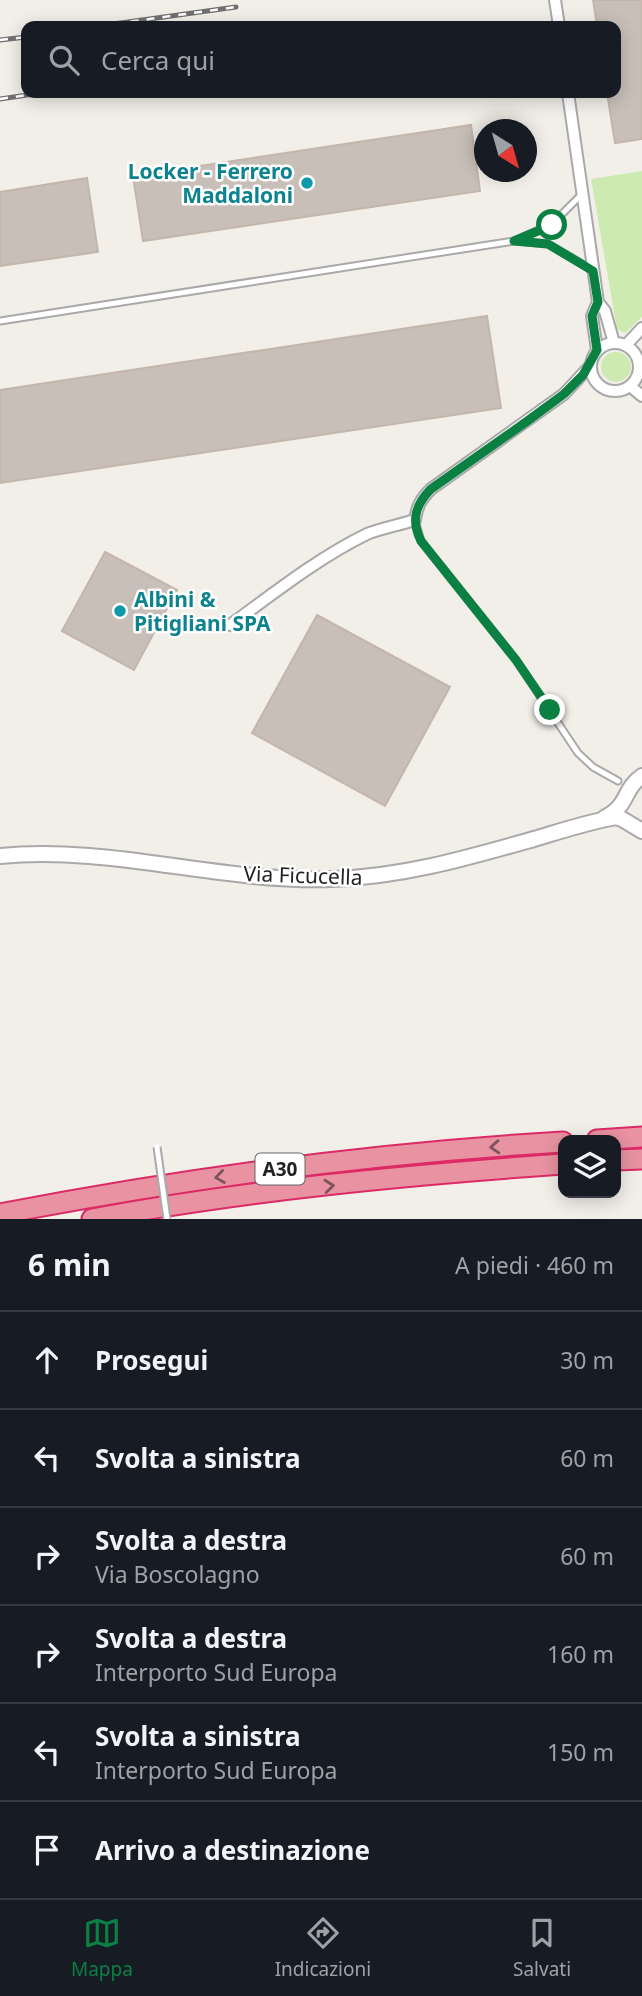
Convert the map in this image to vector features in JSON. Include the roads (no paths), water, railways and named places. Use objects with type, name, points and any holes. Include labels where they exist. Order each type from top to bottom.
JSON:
[{"type":"highway","points":[[621,1138],[642,1137]]},
{"type":"highway","name":"A30","points":[[0,1214],[194,1181],[290,1168],[385,1156],[558,1142]]},
{"type":"highway","points":[[621,1160],[642,1159]]},
{"type":"highway","name":"A30","points":[[92,1219],[295,1189],[558,1164]]},
{"type":"street","points":[[555,0],[558,21]]},
{"type":"street","points":[[569,98],[598,302],[605,311],[614,343]]},
{"type":"street","points":[[597,350],[592,316],[598,302]]},
{"type":"street","points":[[626,345],[642,328]]},
{"type":"street","points":[[230,625],[292,579],[344,547],[370,533],[415,520],[416,509],[431,489],[564,394],[591,365],[597,350],[603,345],[626,345],[641,364],[630,386],[615,391],[600,386],[588,386],[564,394]]},
{"type":"street","points":[[591,365],[594,380],[600,386]]},
{"type":"street","points":[[630,386],[642,396]]},
{"type":"street","name":"Via Ficucella","points":[[0,856],[51,853],[300,879],[373,877],[461,859],[599,820],[617,811],[636,780],[642,776]]},
{"type":"street","name":"Via Ficucella","points":[[627,796],[627,812],[639,829]]},
{"type":"street","name":"Via Ficucella","points":[[599,820],[622,819],[639,829]]},
{"type":"lane","points":[[514,241],[552,225],[582,194]]},
{"type":"lane","points":[[0,321],[514,241],[548,244],[593,271]]},
{"type":"lane","points":[[415,520],[421,541],[523,669],[578,753],[593,767],[618,781]]},
{"type":"lane","points":[[157,1147],[167,1219]]},
{"type":"railway","points":[[135,21],[236,7]]},
{"type":"railway","points":[[0,40],[21,38]]},
{"type":"railway","points":[[0,99],[21,96]]},
{"type":"place","name":"Locker - Ferrero Maddaloni","points":[[307,183]]},
{"type":"place","name":"Albini & Pitigliani SPA","points":[[120,611]]}]
